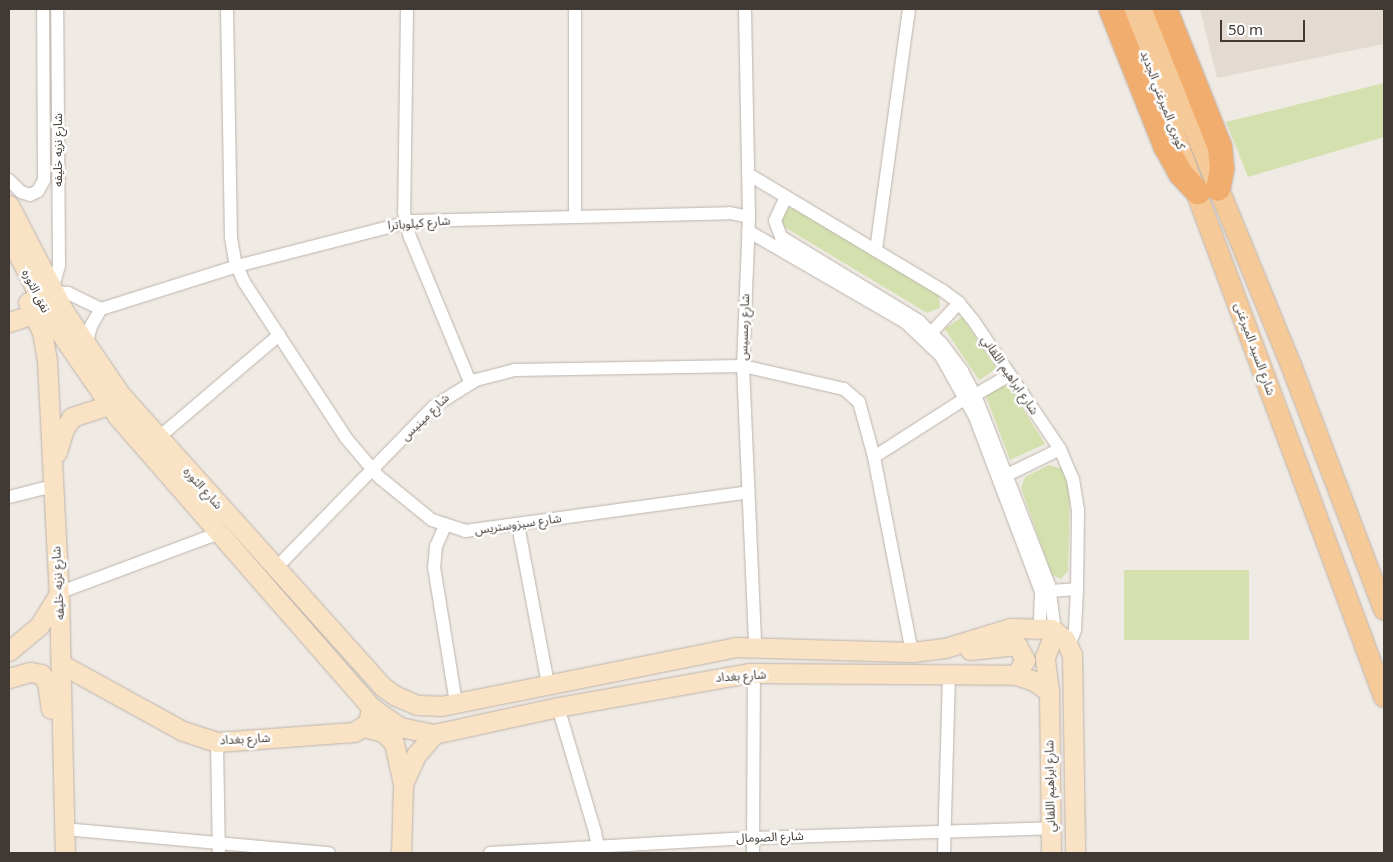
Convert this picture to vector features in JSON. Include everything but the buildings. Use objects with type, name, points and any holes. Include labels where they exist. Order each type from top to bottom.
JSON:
[{"type":"highway","name":"شارع السيد الميرغنى","points":[[1111,9],[1166,147],[1181,174],[1214,197],[1222,169],[1220,147],[1165,9]]},
{"type":"main road","name":"كوبرى الميرغني الجديد","points":[[1128,9],[1214,197]]},
{"type":"main road","name":"كوبرى الميرغني الجديد","points":[[1145,9],[1214,197]]},
{"type":"main road","name":"شارع السيد الميرغنى","points":[[1214,197],[1207,217],[1384,698]]},
{"type":"main road","name":"شارع السيد الميرغنى","points":[[1214,197],[1291,364],[1384,610]]},
{"type":"main road","points":[[1207,217],[1214,197]]},
{"type":"main road","name":"شارع الثوره","points":[[9,205],[53,291],[86,346],[158,438],[389,692],[417,705],[456,703]]},
{"type":"main road","name":"نفق الثوره","points":[[9,236],[42,316]]},
{"type":"main road","name":"شارع الثوره","points":[[9,263],[42,316],[108,405],[371,707],[400,728],[434,734]]},
{"type":"main road","points":[[9,322],[42,316]]},
{"type":"main road","name":"شارع نزيه خليفه","points":[[42,316],[53,465],[59,594],[65,853]]},
{"type":"main road","points":[[53,465],[70,420],[82,411],[101,410],[108,405]]},
{"type":"main road","points":[[9,651],[39,626],[59,594]]},
{"type":"main road","points":[[456,703],[728,648],[755,645],[912,652],[958,644],[1005,629],[1048,629],[1071,653]]},
{"type":"main road","name":"شارع ابراهيم اللقاني","points":[[1048,629],[1045,657],[1049,692],[1051,853]]},
{"type":"main road","points":[[958,644],[973,650],[1017,645],[1023,651],[1025,660],[1016,676]]},
{"type":"main road","points":[[1045,657],[1059,653],[1071,653]]},
{"type":"main road","name":"شارع ابراهيم اللقاني","points":[[1071,653],[1074,853]]},
{"type":"main road","name":"شارع بغداد","points":[[61,664],[182,731],[217,742],[354,732],[363,728]]},
{"type":"main road","points":[[9,678],[34,672],[44,676],[52,712],[61,726]]},
{"type":"main road","name":"شارع بغداد","points":[[434,734],[558,707],[724,675],[754,673],[1016,676],[1034,680],[1049,692]]},
{"type":"main road","points":[[371,707],[371,717],[363,728],[380,730],[392,740],[403,784],[401,853]]},
{"type":"main road","points":[[403,784],[414,758],[434,734]]},
{"type":"street","name":"شارع نزيه خليفه","points":[[9,180],[21,192],[30,195],[38,191],[44,180],[43,9]]},
{"type":"street","name":"شارع نزيه خليفه","points":[[53,291],[59,262],[57,9]]},
{"type":"street","points":[[228,9],[231,238],[236,266]]},
{"type":"street","points":[[406,9],[403,194],[405,222],[470,382]]},
{"type":"street","points":[[575,9],[576,217]]},
{"type":"street","name":"شارع رمسيس","points":[[745,9],[749,217],[743,366],[755,645]]},
{"type":"street","points":[[876,250],[909,9]]},
{"type":"street","points":[[44,39],[58,39]]},
{"type":"street","name":"شارع ابراهيم اللقاني","points":[[748,174],[876,250],[959,303],[1060,449],[1072,473],[1078,503],[1075,630],[1071,653]]},
{"type":"street","name":"شارع ابراهيم اللقاني","points":[[786,197],[775,221],[781,237],[906,312],[932,332],[957,364],[1041,592],[1048,629]]},
{"type":"street","name":"شارع كيلوباترا","points":[[101,309],[236,266],[405,222],[730,213],[749,217]]},
{"type":"street","name":"شارع ابراهيم اللقاني","points":[[748,231],[913,328],[941,356],[970,397],[1007,475],[1050,591],[1048,629]]},
{"type":"street","name":"شارع سيزوستريس","points":[[236,266],[351,445],[372,471],[426,516],[445,526],[472,531],[748,492]]},
{"type":"street","points":[[53,291],[68,293],[101,309],[91,326],[86,346]]},
{"type":"street","points":[[932,332],[959,303]]},
{"type":"street","points":[[158,438],[279,335]]},
{"type":"street","name":"شارع مينيس","points":[[276,568],[438,403],[470,382],[515,370],[743,366],[851,393],[861,406],[874,458],[912,652]]},
{"type":"street","points":[[874,458],[970,397],[1010,375]]},
{"type":"street","points":[[1007,475],[1060,449]]},
{"type":"street","points":[[9,497],[53,486]]},
{"type":"street","points":[[518,525],[548,684]]},
{"type":"street","points":[[445,526],[436,546],[434,568],[456,703]]},
{"type":"street","points":[[59,594],[219,533]]},
{"type":"street","points":[[1050,591],[1076,589]]},
{"type":"street","points":[[753,853],[754,673]]},
{"type":"street","points":[[944,853],[949,676]]},
{"type":"street","points":[[558,707],[599,849]]},
{"type":"street","points":[[217,742],[219,847]]},
{"type":"street","name":"شارع الصومال","points":[[490,853],[599,849],[753,838],[1050,828]]},
{"type":"street","points":[[64,829],[219,847],[329,853]]},
{"type":"shaded area","points":[[1200,9],[1384,9],[1384,44],[1217,78]]},
{"type":"green space","points":[[1384,83],[1384,137],[1248,177],[1226,122]]},
{"type":"green space","points":[[793,208],[939,295],[940,308],[927,313],[786,228],[781,222],[786,209]]},
{"type":"green space","points":[[962,317],[997,368],[979,380],[945,329]]},
{"type":"green space","points":[[1008,384],[1045,444],[1010,460],[985,394]]},
{"type":"green space","points":[[1049,465],[1063,469],[1070,492],[1068,571],[1061,579],[1052,575],[1021,488],[1025,477]]},
{"type":"green space","points":[[1124,570],[1249,570],[1249,640],[1124,640]]}]
